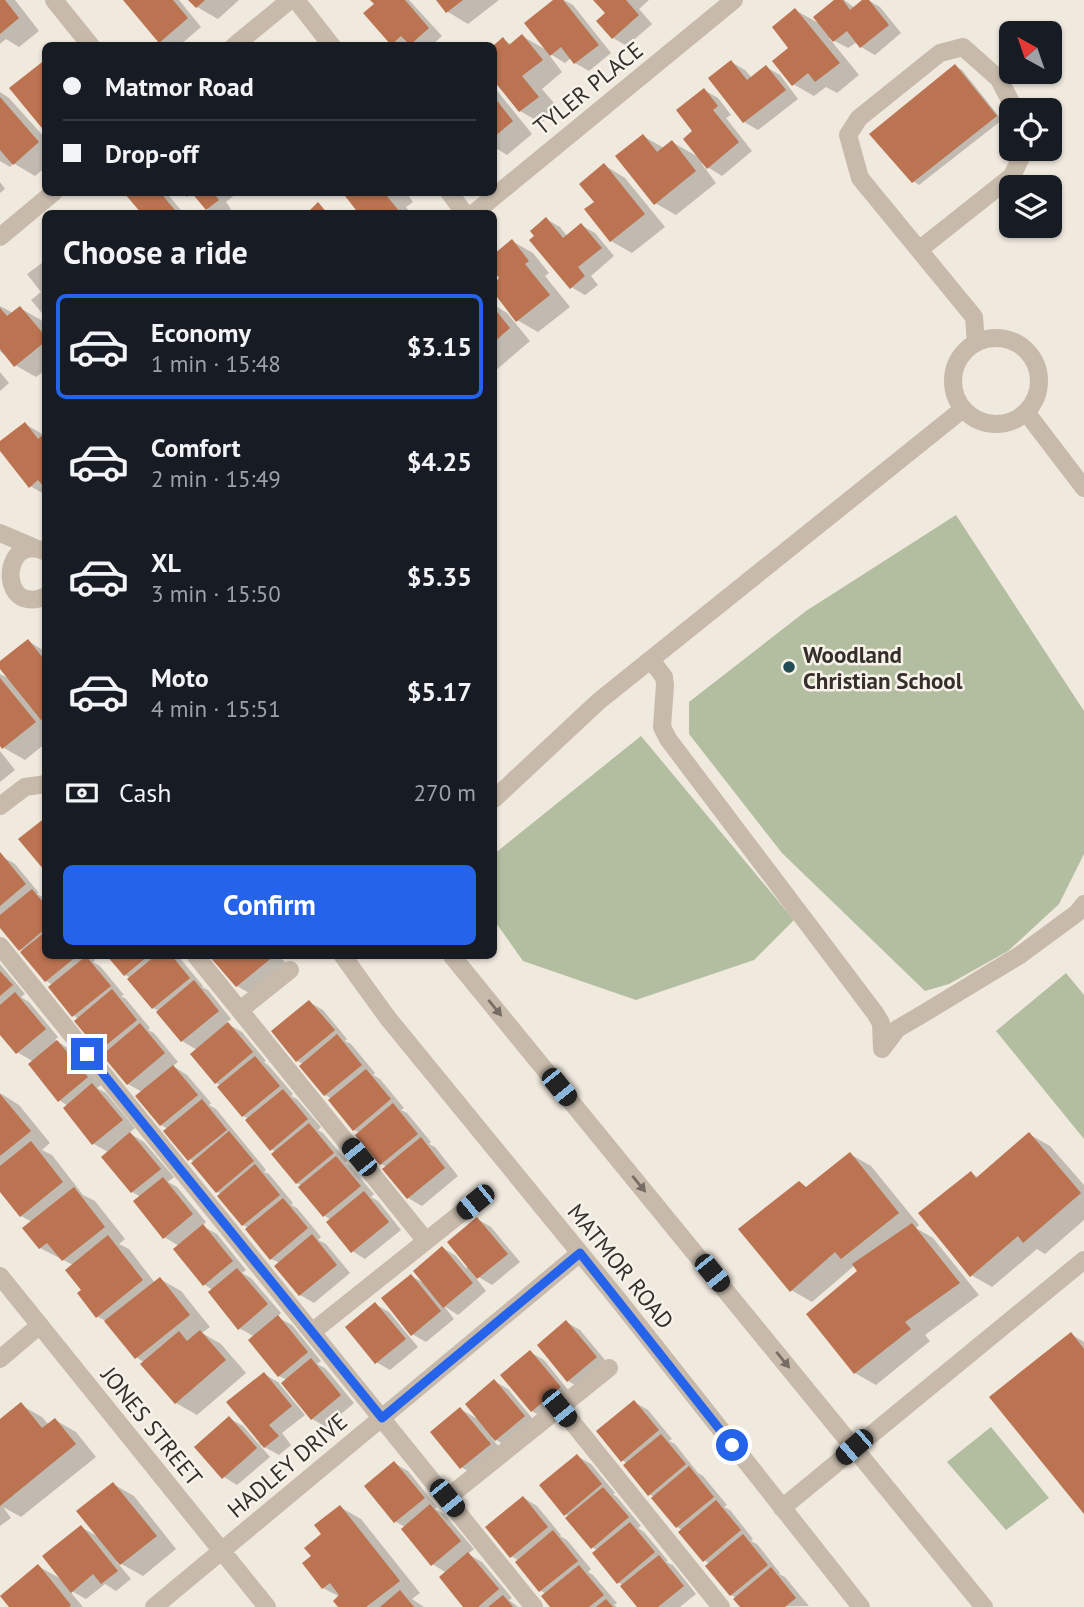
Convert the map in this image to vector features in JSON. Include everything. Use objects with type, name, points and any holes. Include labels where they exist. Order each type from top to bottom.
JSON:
[{"type":"street","points":[[54,0],[88,42]]},
{"type":"street","points":[[239,42],[290,0]]},
{"type":"street","points":[[296,0],[329,42]]},
{"type":"street","name":"TYLER PLACE","points":[[497,194],[734,0]]},
{"type":"street","points":[[976,343],[974,317],[860,177],[848,135],[859,118],[940,53],[963,47],[999,79],[1008,98]]},
{"type":"street","points":[[920,249],[1012,176],[1019,161]]},
{"type":"street","points":[[0,237],[49,196]]},
{"type":"street","name":"TYLER PLACE","points":[[478,210],[495,196]]},
{"type":"street","points":[[990,338],[1005,338],[1019,344],[1030,354],[1037,366],[1040,381],[1037,396],[1026,412],[1018,418],[1004,424],[989,424],[975,419],[963,409],[953,386],[954,373],[966,350],[976,343],[990,338]]},
{"type":"street","points":[[497,796],[599,701],[963,409]]},
{"type":"street","points":[[1026,412],[1084,488]]},
{"type":"street","points":[[0,533],[39,550]]},
{"type":"street","points":[[0,544],[7,567]]},
{"type":"street","points":[[39,550],[17,553],[11,559],[7,567],[6,594],[42,600]]},
{"type":"street","points":[[651,660],[664,677],[662,727],[668,739],[875,1013],[881,1023],[882,1049],[897,1028],[1020,955],[1077,913],[1084,904]]},
{"type":"street","points":[[0,806],[25,787],[42,785]]},
{"type":"street","points":[[0,946],[534,1607]]},
{"type":"street","points":[[198,959],[426,1241]]},
{"type":"street","name":"MATMOR ROAD","points":[[345,959],[387,1017],[580,1253],[861,1607]]},
{"type":"street","points":[[454,959],[984,1607]]},
{"type":"street","points":[[240,1010],[290,970]]},
{"type":"street","points":[[312,1332],[475,1202]]},
{"type":"street","name":"HADLEY DRIVE","points":[[154,1607],[580,1253]]},
{"type":"street","points":[[782,1508],[1084,1260]]},
{"type":"street","name":"JONES STREET","points":[[0,1276],[267,1607]]},
{"type":"street","points":[[0,1359],[40,1325]]},
{"type":"street","points":[[447,1498],[609,1368]]},
{"type":"street","points":[[559,1408],[721,1607]]},
{"type":"green space","points":[[956,515],[1084,711],[1084,854],[1059,904],[1008,951],[949,984],[925,991],[782,853],[689,734],[689,702],[806,611]]},
{"type":"green space","points":[[641,736],[794,920],[754,960],[636,1000],[523,961],[497,924],[497,852]]},
{"type":"green space","points":[[1066,973],[1084,995],[1084,1139],[996,1031]]},
{"type":"green space","points":[[991,1427],[1049,1498],[1006,1530],[947,1462]]},
{"type":"building","points":[[0,0],[5,0],[19,18],[0,34]]},
{"type":"building","points":[[123,0],[173,0],[188,18],[158,42]]},
{"type":"building","points":[[188,0],[205,0],[196,8]]},
{"type":"building","points":[[370,0],[405,0],[429,28],[413,42],[407,42],[401,36],[394,42],[388,42],[363,13],[374,4]]},
{"type":"building","points":[[436,0],[463,0],[446,13]]},
{"type":"building","points":[[553,0],[563,0],[599,45],[574,64],[561,47],[550,56],[524,23]]},
{"type":"building","points":[[593,0],[626,0],[639,15],[612,39],[596,21],[605,13]]},
{"type":"building","points":[[834,0],[843,0],[850,10],[862,0],[869,0],[889,25],[860,48],[847,31],[833,42],[813,17]]},
{"type":"building","points":[[795,8],[840,63],[815,82],[808,73],[792,86],[772,61],[788,48],[772,27]]},
{"type":"building","points":[[522,34],[543,60],[522,76],[539,97],[519,112],[497,85],[497,42],[503,37],[509,45]]},
{"type":"building","points":[[731,60],[747,80],[766,65],[786,90],[743,123],[708,78]]},
{"type":"building","points":[[42,62],[42,128],[9,88]]},
{"type":"building","points":[[955,64],[997,116],[912,183],[869,134]]},
{"type":"building","points":[[704,88],[718,106],[713,110],[739,142],[707,169],[683,139],[692,131],[676,110]]},
{"type":"building","points":[[0,97],[39,142],[13,165],[0,150]]},
{"type":"building","points":[[497,101],[513,121],[497,134]]},
{"type":"building","points":[[643,134],[657,152],[672,140],[696,171],[654,205],[615,156]]},
{"type":"building","points":[[604,163],[645,214],[610,242],[584,209],[594,202],[579,184]]},
{"type":"building","points":[[127,196],[163,196],[175,210],[139,210]]},
{"type":"building","points":[[194,196],[216,196],[219,200],[206,210]]},
{"type":"building","points":[[345,196],[387,196],[398,210],[356,210]]},
{"type":"building","points":[[318,202],[325,210],[310,210]]},
{"type":"building","points":[[546,217],[563,238],[581,223],[602,248],[578,267],[585,276],[570,289],[529,240],[534,236],[530,231]]},
{"type":"building","points":[[512,239],[529,261],[525,264],[550,295],[516,322],[497,297],[497,252]]},
{"type":"building","points":[[20,306],[42,332],[42,344],[14,367],[0,349],[0,308],[7,316]]},
{"type":"building","points":[[497,312],[510,328],[497,339]]},
{"type":"building","points":[[25,422],[38,439],[42,436],[42,484],[38,480],[29,488],[0,451],[0,441]]},
{"type":"building","points":[[28,639],[42,657],[42,719],[0,669],[0,661]]},
{"type":"building","points":[[0,678],[36,722],[2,749],[0,746]]},
{"type":"building","points":[[42,820],[42,868],[18,839]]},
{"type":"building","points":[[0,852],[26,884],[0,906]]},
{"type":"building","points":[[32,889],[42,901],[42,931],[19,951],[0,928],[0,915]]},
{"type":"building","points":[[42,934],[42,959],[73,959],[45,982],[20,952]]},
{"type":"building","points":[[82,959],[88,959],[111,986],[72,1017],[48,987]]},
{"type":"building","points":[[110,959],[144,959],[124,976]]},
{"type":"building","points":[[151,959],[174,959],[190,978],[152,1009],[127,979]]},
{"type":"building","points":[[212,959],[270,959],[236,987]]},
{"type":"building","points":[[0,971],[13,985],[0,996]]},
{"type":"building","points":[[194,980],[219,1011],[181,1042],[156,1012]]},
{"type":"building","points":[[112,989],[137,1020],[99,1051],[74,1021]]},
{"type":"building","points":[[15,992],[46,1029],[16,1054],[0,1035],[0,1005]]},
{"type":"building","points":[[309,1000],[335,1030],[296,1062],[271,1031]]},
{"type":"building","points":[[228,1022],[253,1052],[215,1084],[190,1054]]},
{"type":"building","points":[[140,1023],[165,1053],[127,1085],[102,1055]]},
{"type":"building","points":[[337,1034],[362,1065],[324,1096],[299,1066]]},
{"type":"building","points":[[57,1040],[88,1077],[58,1102],[28,1064]]},
{"type":"building","points":[[255,1056],[280,1086],[242,1117],[217,1087]]},
{"type":"building","points":[[173,1065],[198,1095],[160,1126],[135,1096]]},
{"type":"building","points":[[366,1069],[391,1099],[353,1131],[328,1100]]},
{"type":"building","points":[[92,1083],[123,1120],[92,1145],[63,1108]]},
{"type":"building","points":[[283,1089],[308,1119],[270,1151],[245,1120]]},
{"type":"building","points":[[0,1094],[31,1131],[0,1156]]},
{"type":"building","points":[[202,1099],[227,1130],[188,1161],[163,1131]]},
{"type":"building","points":[[393,1103],[418,1134],[380,1165],[355,1135]]},
{"type":"building","points":[[309,1123],[334,1153],[296,1184],[271,1154]]},
{"type":"building","points":[[229,1131],[254,1161],[216,1193],[191,1163]]},
{"type":"building","points":[[130,1132],[161,1169],[131,1193],[101,1157]]},
{"type":"building","points":[[1029,1132],[1081,1193],[1023,1243],[1018,1236],[970,1277],[918,1213],[971,1171],[976,1178]]},
{"type":"building","points":[[421,1137],[445,1168],[407,1199],[382,1169]]},
{"type":"building","points":[[31,1141],[63,1182],[20,1217],[0,1192],[0,1166]]},
{"type":"building","points":[[850,1152],[899,1213],[841,1259],[835,1252],[790,1292],[738,1229],[799,1181],[806,1187]]},
{"type":"building","points":[[336,1156],[361,1186],[323,1217],[298,1187]]},
{"type":"building","points":[[255,1164],[280,1195],[242,1226],[217,1196]]},
{"type":"building","points":[[163,1177],[193,1214],[163,1239],[133,1201]]},
{"type":"building","points":[[74,1187],[105,1227],[62,1261],[47,1243],[39,1249],[22,1228]]},
{"type":"building","points":[[364,1191],[389,1222],[351,1253],[326,1222]]},
{"type":"building","points":[[283,1198],[308,1228],[270,1260],[245,1229]]},
{"type":"building","points":[[477,1217],[508,1254],[477,1279],[447,1242]]},
{"type":"building","points":[[912,1223],[960,1283],[905,1322],[911,1329],[854,1374],[806,1314],[857,1271],[852,1264]]},
{"type":"building","points":[[203,1224],[233,1261],[203,1286],[173,1249]]},
{"type":"building","points":[[312,1234],[337,1265],[299,1296],[274,1266]]},
{"type":"building","points":[[108,1235],[143,1280],[96,1318],[77,1293],[81,1290],[65,1270]]},
{"type":"building","points":[[442,1246],[473,1283],[443,1308],[413,1271]]},
{"type":"building","points":[[237,1268],[268,1304],[238,1330],[208,1292]]},
{"type":"building","points":[[411,1274],[441,1311],[411,1336],[381,1298]]},
{"type":"building","points":[[160,1277],[190,1315],[135,1359],[104,1321]]},
{"type":"building","points":[[375,1302],[406,1339],[375,1364],[345,1327]]},
{"type":"building","points":[[278,1315],[308,1352],[278,1377],[248,1340]]},
{"type":"building","points":[[566,1320],[597,1357],[567,1382],[537,1345]]},
{"type":"building","points":[[200,1330],[226,1360],[175,1404],[140,1364],[179,1331],[187,1341]]},
{"type":"building","points":[[1071,1332],[1084,1349],[1084,1514],[989,1397]]},
{"type":"building","points":[[530,1350],[561,1387],[531,1412],[500,1375]]},
{"type":"building","points":[[311,1358],[341,1395],[311,1420],[281,1383]]},
{"type":"building","points":[[264,1372],[292,1406],[269,1425],[279,1436],[264,1448],[226,1402]]},
{"type":"building","points":[[494,1379],[525,1416],[495,1441],[465,1404]]},
{"type":"building","points":[[634,1400],[659,1430],[621,1462],[596,1431]]},
{"type":"building","points":[[21,1402],[42,1428],[55,1418],[76,1444],[0,1506],[0,1419]]},
{"type":"building","points":[[460,1407],[491,1444],[460,1469],[430,1432]]},
{"type":"building","points":[[229,1416],[257,1448],[222,1479],[194,1447]]},
{"type":"building","points":[[661,1434],[686,1464],[648,1496],[623,1465]]},
{"type":"building","points":[[577,1454],[602,1484],[564,1516],[539,1485]]},
{"type":"building","points":[[394,1461],[425,1498],[394,1523],[364,1486]]},
{"type":"building","points":[[689,1466],[714,1497],[676,1528],[651,1498]]},
{"type":"building","points":[[113,1482],[157,1536],[120,1565],[76,1511]]},
{"type":"building","points":[[603,1487],[629,1517],[591,1549],[565,1518]]},
{"type":"building","points":[[523,1496],[548,1527],[510,1558],[485,1527]]},
{"type":"building","points":[[716,1500],[741,1530],[703,1562],[678,1532]]},
{"type":"building","points":[[430,1504],[461,1541],[431,1566],[401,1529]]},
{"type":"building","points":[[340,1505],[400,1581],[366,1607],[338,1607],[333,1601],[339,1595],[330,1583],[322,1589],[302,1563],[311,1556],[304,1548],[321,1534],[314,1525]]},
{"type":"building","points":[[630,1522],[655,1552],[617,1584],[592,1553]]},
{"type":"building","points":[[81,1525],[118,1571],[101,1584],[93,1574],[71,1593],[42,1556]]},
{"type":"building","points":[[553,1530],[578,1561],[539,1592],[515,1562]]},
{"type":"building","points":[[743,1534],[768,1565],[730,1596],[705,1566]]},
{"type":"building","points":[[468,1552],[499,1589],[478,1607],[463,1607],[439,1577]]},
{"type":"building","points":[[659,1555],[684,1586],[658,1607],[637,1607],[620,1586]]},
{"type":"building","points":[[38,1564],[71,1605],[69,1607],[9,1607],[0,1596]]},
{"type":"building","points":[[579,1565],[604,1595],[589,1607],[550,1607],[541,1596]]},
{"type":"building","points":[[771,1567],[796,1598],[785,1607],[740,1607],[733,1599]]},
{"type":"building","points":[[400,1590],[414,1607],[380,1607]]},
{"type":"building","points":[[503,1595],[513,1607],[488,1607]]},
{"type":"building","points":[[606,1599],[613,1607],[596,1607]]},
{"type":"place","name":"Woodland Christian School","points":[[789,667]]},
{"type":"route","points":[[87,1054],[382,1418],[580,1253],[732,1445]]}]
